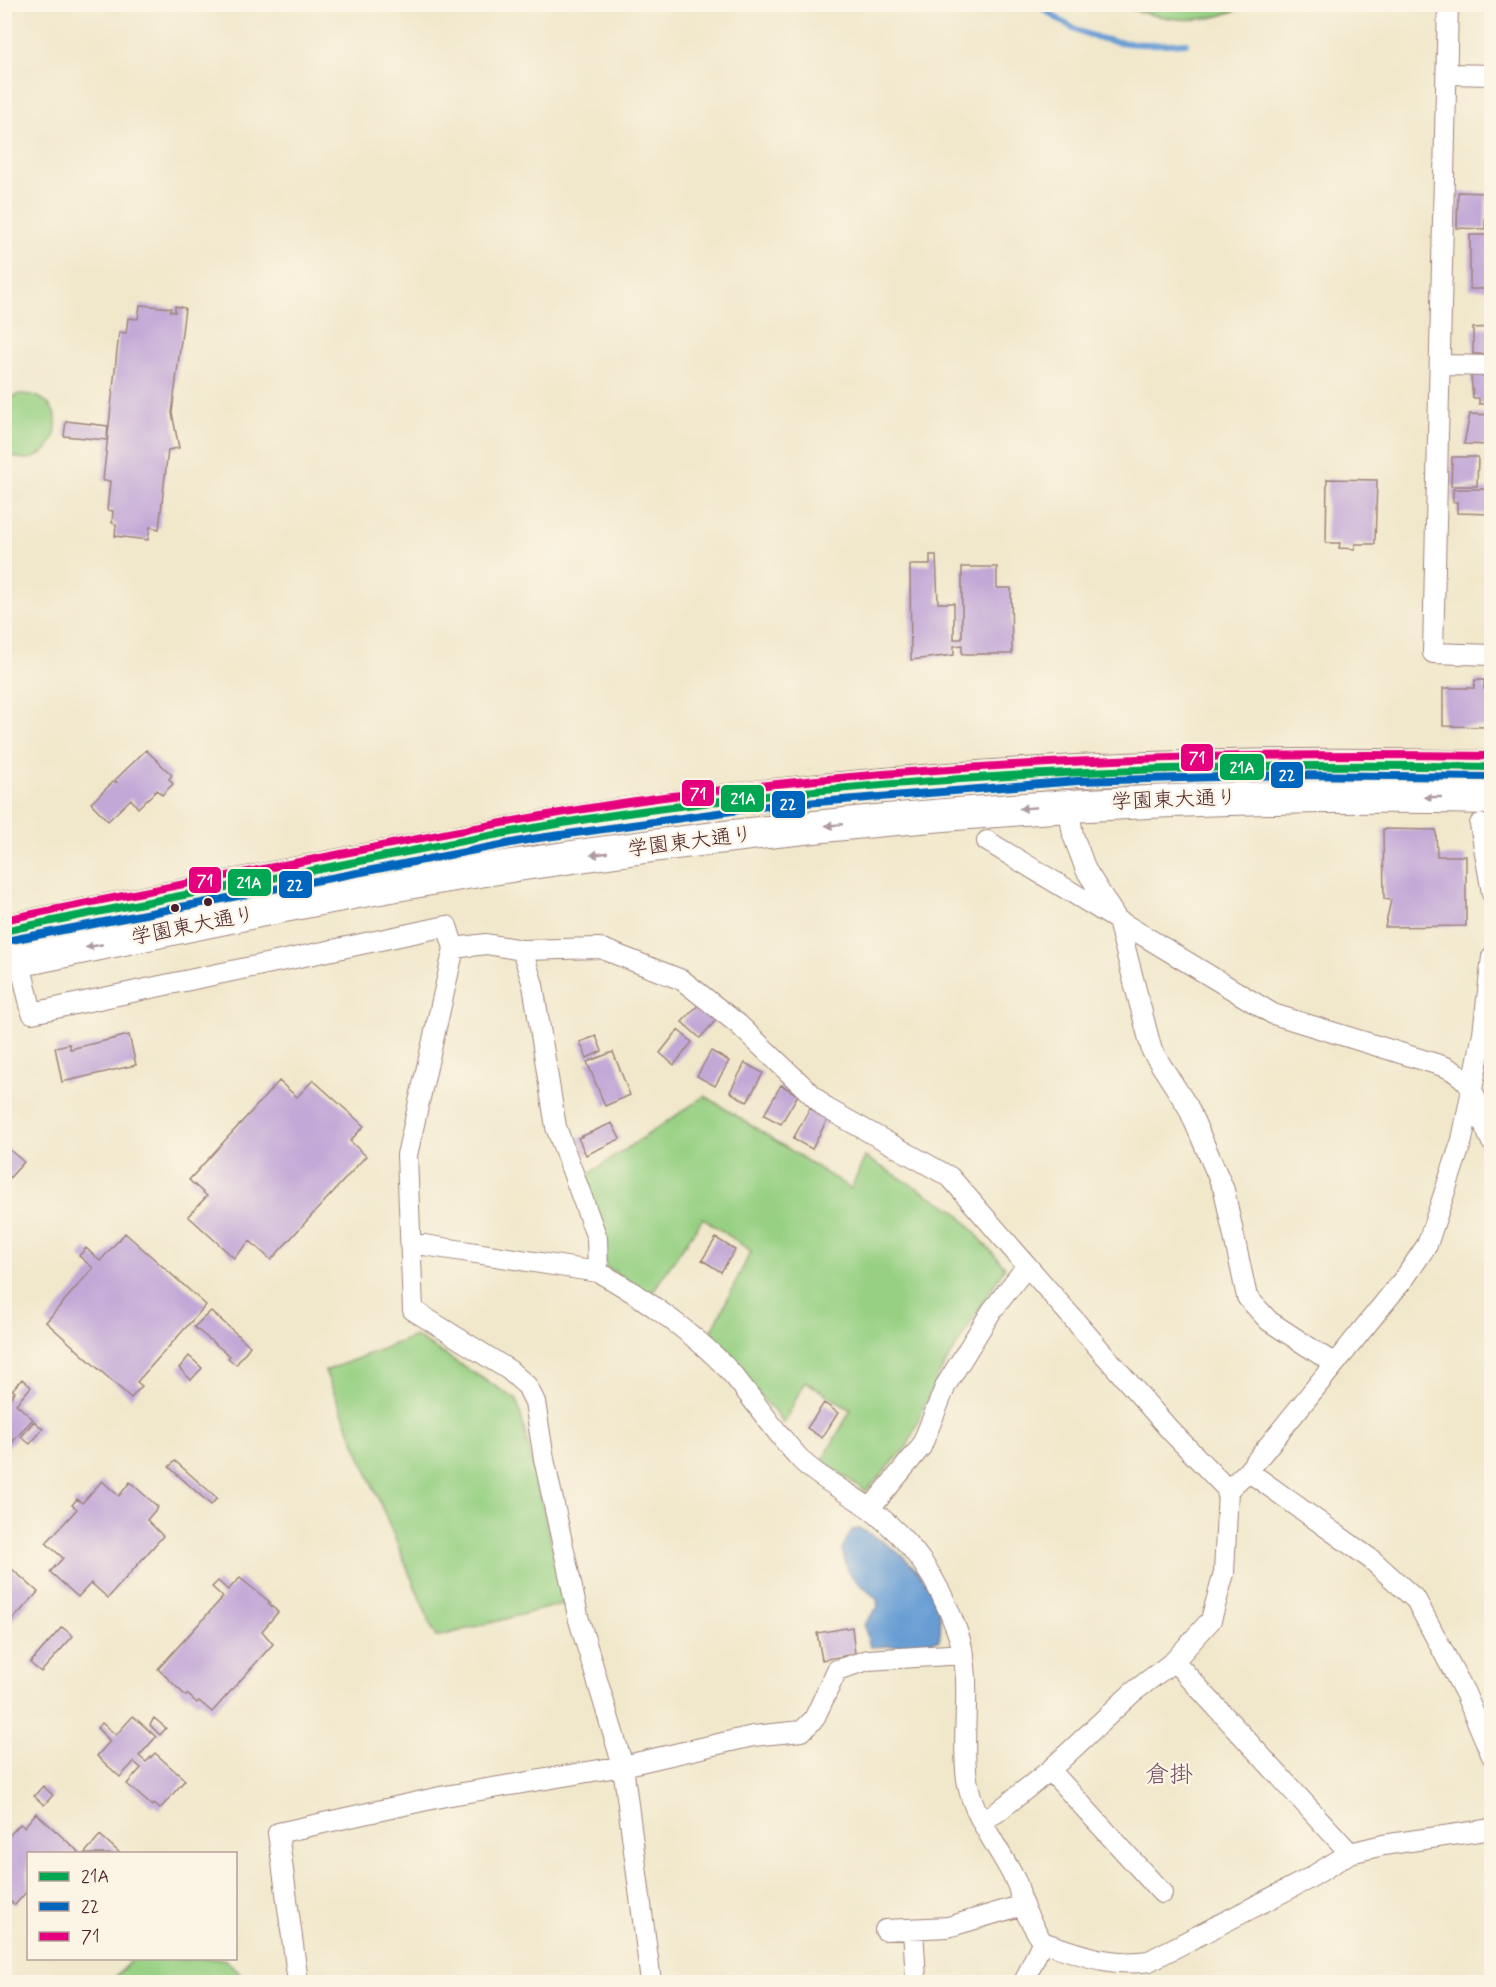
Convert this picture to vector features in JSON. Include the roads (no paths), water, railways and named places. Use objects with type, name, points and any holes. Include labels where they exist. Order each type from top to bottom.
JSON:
[{"type":"main road","name":"学園東大通り","points":[[8,930],[436,846],[664,808],[932,780],[1169,765],[1329,763],[1491,767]]},
{"type":"main road","name":"学園東大通り","points":[[12,962],[385,888],[535,862],[798,828],[1068,805],[1257,797],[1486,811]]},
{"type":"street","points":[[1448,4],[1433,653],[1491,655]]},
{"type":"street","points":[[1446,74],[1491,75]]},
{"type":"street","points":[[1440,365],[1491,366]]},
{"type":"street","points":[[1068,805],[1073,835],[1086,870],[1118,921],[1152,1051],[1188,1107],[1224,1190],[1247,1297],[1269,1321],[1333,1363]]},
{"type":"street","points":[[1486,811],[1491,893]]},
{"type":"street","points":[[987,841],[1273,1014],[1446,1067],[1462,1075],[1472,1088],[1491,1142]]},
{"type":"street","points":[[8,930],[12,962],[32,1013],[447,926],[454,948],[407,1155],[413,1310],[509,1370],[527,1386],[535,1402],[544,1459],[579,1620],[623,1766],[651,1983]]},
{"type":"street","points":[[454,948],[486,944],[522,950],[600,948],[682,980],[738,1024],[826,1108],[950,1177],[1169,1429],[1227,1490],[1224,1574],[1211,1620],[1174,1661],[1132,1693],[1050,1770],[996,1813],[981,1820]]},
{"type":"street","points":[[522,950],[533,985],[556,1127],[597,1238],[598,1272]]},
{"type":"street","points":[[1227,1490],[1248,1471],[1333,1363],[1406,1276],[1427,1245],[1462,1140],[1472,1088],[1487,1031],[1491,957]]},
{"type":"street","points":[[411,1244],[598,1272],[620,1283],[688,1334],[732,1374],[803,1462],[870,1509],[913,1549],[932,1573],[950,1613],[964,1654],[967,1682],[967,1779],[974,1808],[1018,1887],[1023,1905],[1042,1942],[1094,1959],[1123,1964],[1149,1961],[1308,1879],[1350,1853],[1383,1845],[1491,1829]]},
{"type":"street","points":[[870,1509],[921,1447],[946,1385],[990,1312],[1026,1267]]},
{"type":"street","points":[[1248,1471],[1372,1560],[1416,1600],[1465,1693],[1491,1756]]},
{"type":"street","points":[[298,1983],[278,1833],[445,1796],[623,1766],[753,1736],[802,1731],[814,1719],[837,1670],[868,1660],[964,1654]]},
{"type":"street","points":[[1174,1661],[1350,1853]]},
{"type":"street","points":[[1050,1770],[1162,1893]]},
{"type":"street","points":[[885,1930],[948,1927],[1023,1905]]},
{"type":"street","points":[[913,1930],[916,1978]]},
{"type":"street","points":[[1024,1983],[1042,1942]]},
{"type":"water","points":[[860,1529],[891,1547],[919,1573],[937,1604],[940,1622],[939,1640],[909,1645],[870,1647],[864,1625],[878,1607],[877,1599],[849,1574],[842,1549],[852,1530]]},
{"type":"waterway","points":[[1038,4],[1072,28],[1108,40],[1145,44],[1186,43]]},
{"type":"district","name":"倉掛","points":[[1169,1775]]}]
